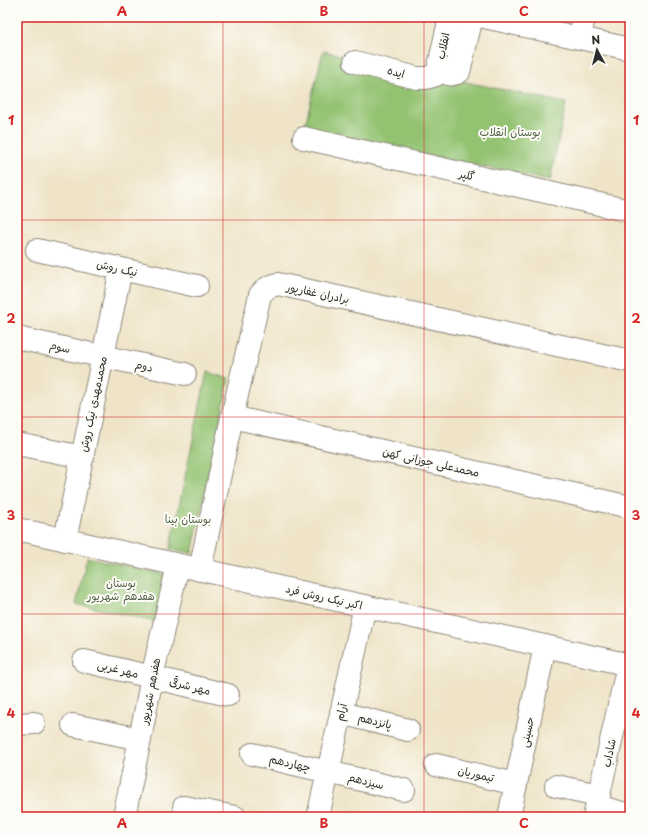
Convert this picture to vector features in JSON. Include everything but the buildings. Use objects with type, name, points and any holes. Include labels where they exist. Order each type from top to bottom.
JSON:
[{"type":"street","name":"انقلاب","points":[[437,71],[450,17]]},
{"type":"street","points":[[437,71],[448,74],[456,74],[459,72],[472,17]]},
{"type":"street","points":[[580,38],[584,17]]},
{"type":"street","points":[[497,18],[630,49]]},
{"type":"street","name":"ایده","points":[[355,62],[417,78],[426,78],[437,71]]},
{"type":"street","name":"گلپر","points":[[304,138],[630,211]]},
{"type":"street","name":"نیک روش","points":[[37,250],[197,286]]},
{"type":"street","name":"محمدمهدی نیک روش","points":[[65,540],[121,269]]},
{"type":"street","name":"برادران غفارپور","points":[[200,570],[232,417],[260,295],[263,290],[270,286],[278,284],[630,361]]},
{"type":"street","name":"سوم","points":[[17,338],[103,357]]},
{"type":"street","name":"دوم","points":[[103,357],[185,374]]},
{"type":"street","name":"محمدعلی جوزانی کهن","points":[[232,417],[630,506]]},
{"type":"street","points":[[17,444],[82,457]]},
{"type":"street","name":"اکبر نیک روش فرد","points":[[17,529],[629,665]]},
{"type":"street","name":"هفدهم شهریور","points":[[124,817],[152,677],[178,565]]},
{"type":"street","name":"آرام","points":[[318,817],[365,606]]},
{"type":"street","name":"حسینی","points":[[509,817],[546,646]]},
{"type":"street","name":"مهر غربی","points":[[84,661],[152,677]]},
{"type":"street","name":"شاداب","points":[[597,806],[629,665]]},
{"type":"street","name":"مهر شرقی","points":[[152,677],[228,695]]},
{"type":"street","name":"پانزدهم","points":[[341,713],[408,730]]},
{"type":"street","points":[[73,725],[140,739]]},
{"type":"street","name":"چهاردهم","points":[[252,754],[328,772]]},
{"type":"street","name":"تیموریان","points":[[436,765],[516,784]]},
{"type":"street","name":"سیزدهم","points":[[328,772],[404,790]]},
{"type":"street","points":[[556,786],[597,806],[630,815]]},
{"type":"street","points":[[184,807],[235,817]]},
{"type":"green space","name":"بوستان انقلاب","points":[[323,51],[353,58],[435,86],[445,82],[447,78],[566,103],[550,181],[304,129]]},
{"type":"green space","name":"بوستان بینا","points":[[207,372],[229,379],[192,553],[170,549]]},
{"type":"green space","name":"بوستان هفدهم شهریور","points":[[87,557],[167,575],[156,622],[76,604]]}]
